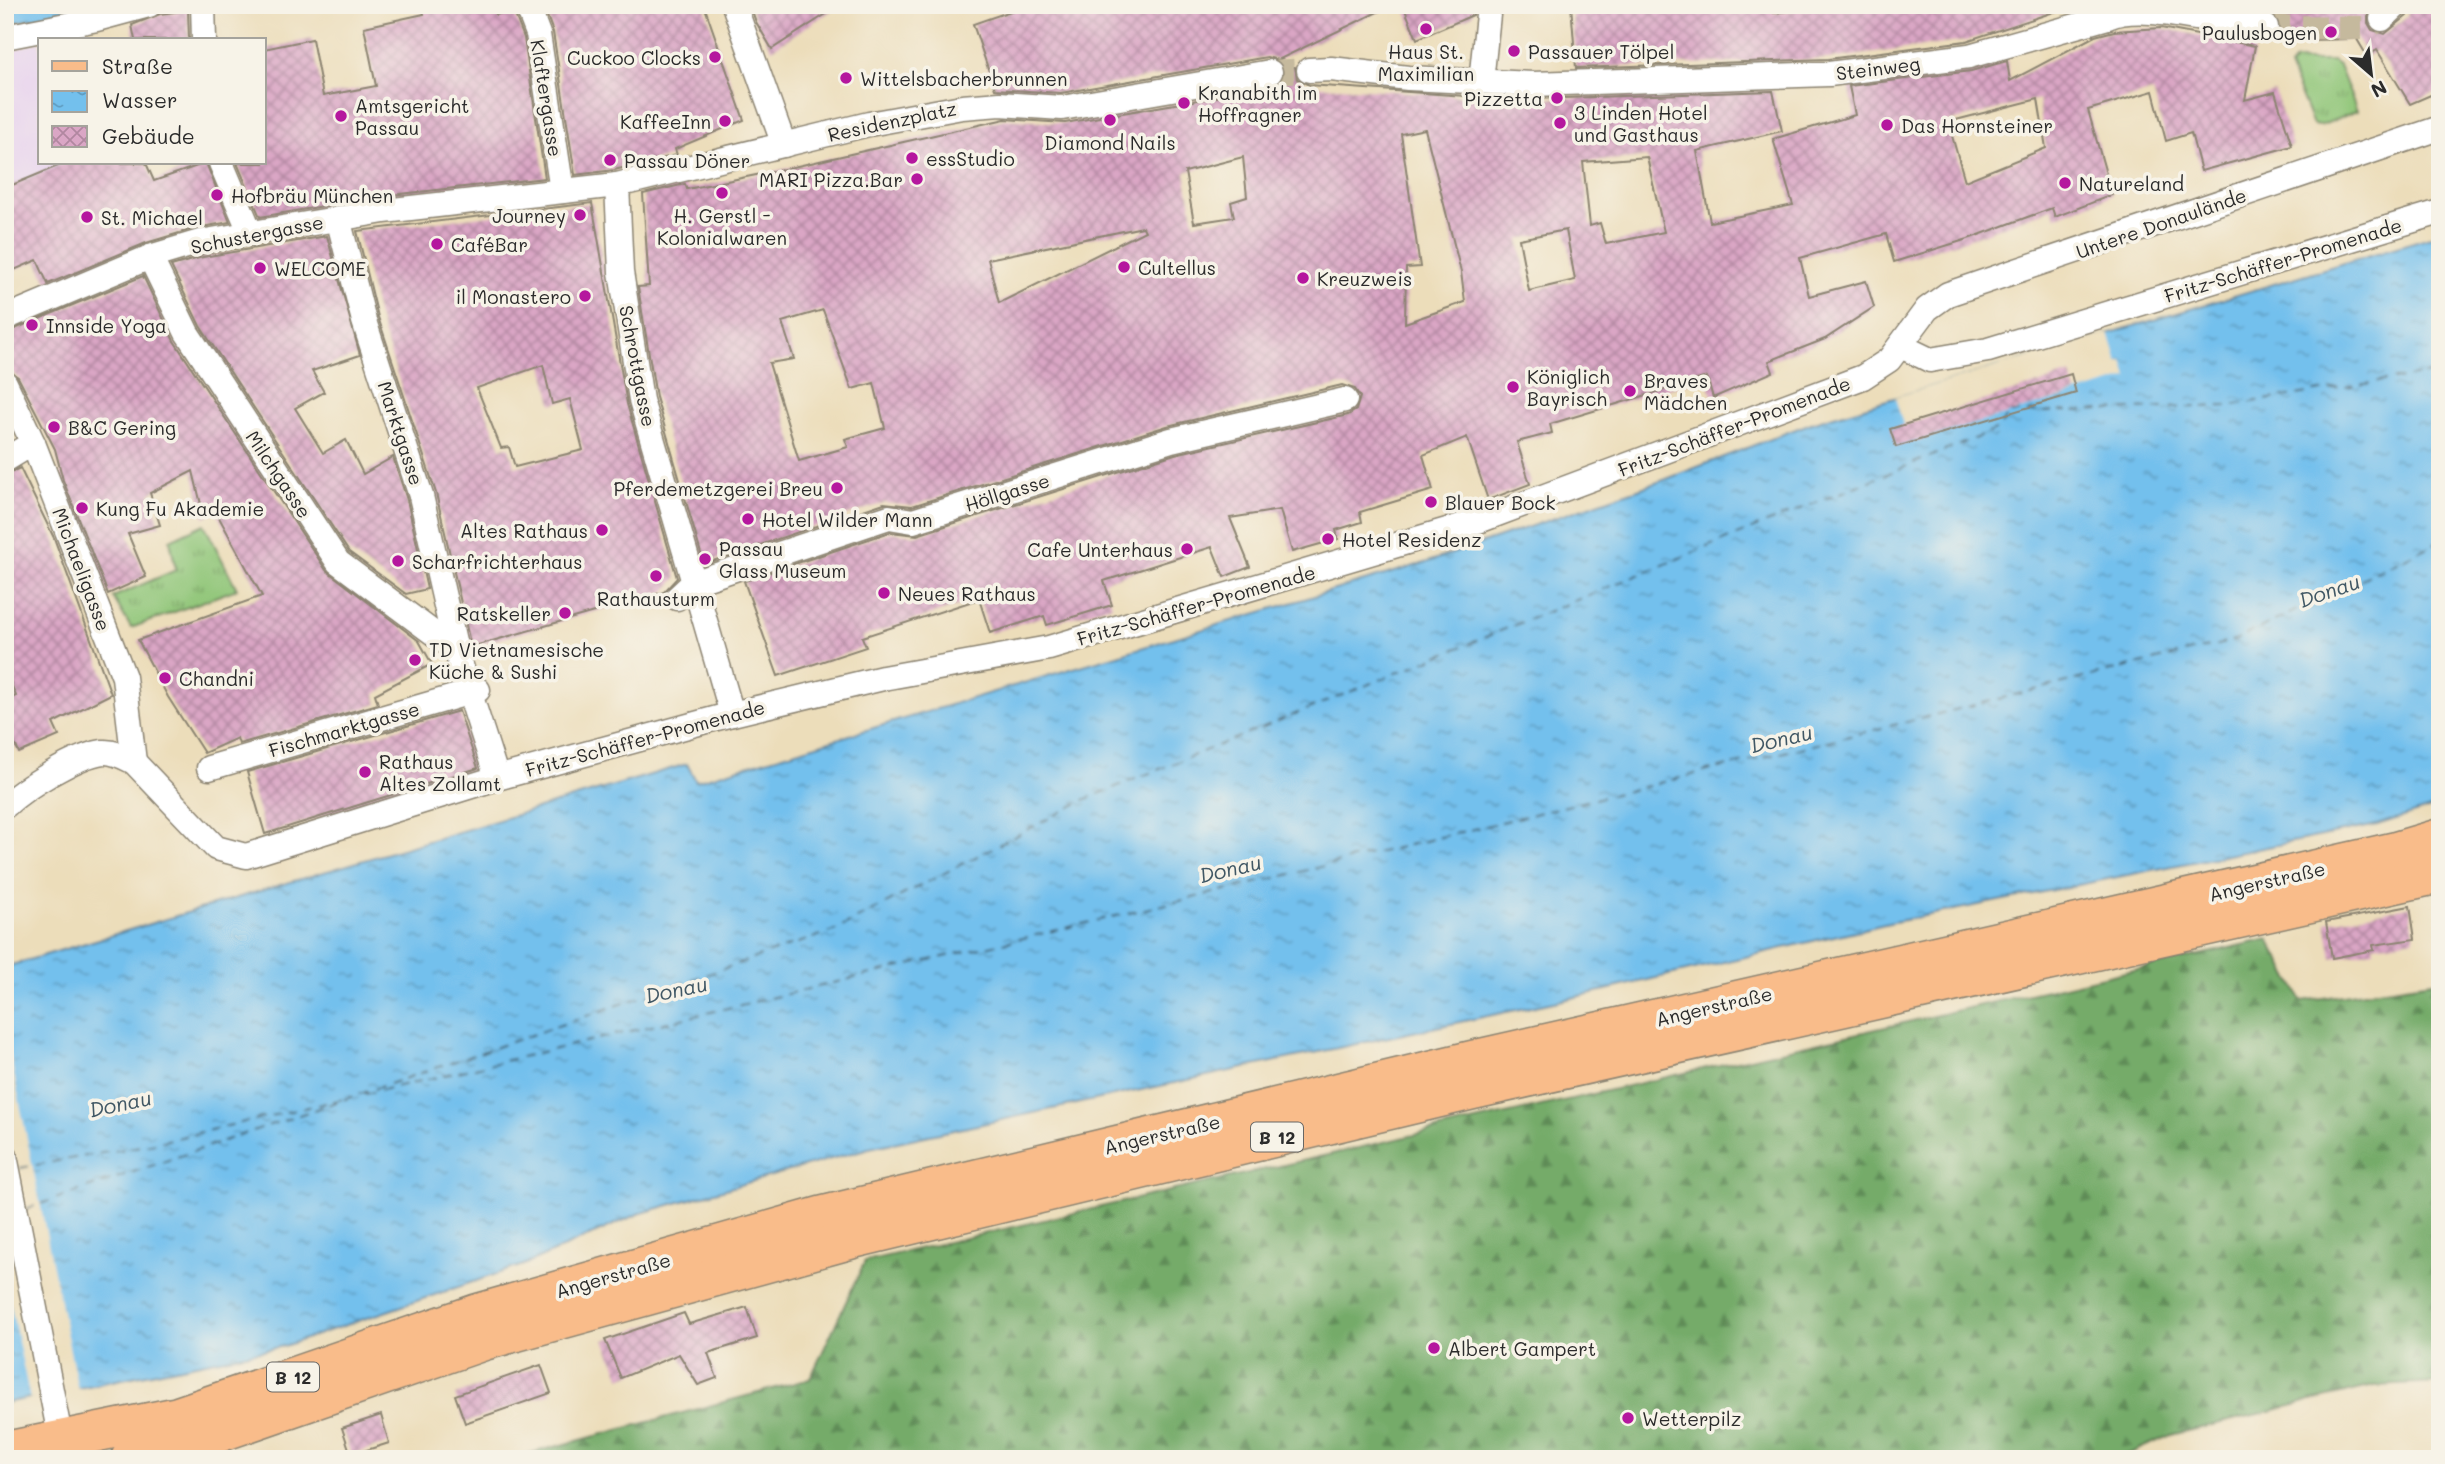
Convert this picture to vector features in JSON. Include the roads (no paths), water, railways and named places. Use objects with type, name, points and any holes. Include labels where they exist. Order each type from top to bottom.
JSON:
[{"type":"main road","name":"Angerstraße","points":[[5,1451],[62,1450],[178,1416],[478,1313],[820,1216],[1472,1060],[2329,867],[2440,838]]},
{"type":"main road","name":"Angerstraße","points":[[130,1459],[204,1438],[484,1340],[857,1238],[1473,1090],[2440,874]]},
{"type":"street","points":[[5,37],[97,19],[149,5]]},
{"type":"street","points":[[203,5],[204,38]]},
{"type":"street","name":"Klaftergasse","points":[[527,5],[538,34],[562,191]]},
{"type":"street","points":[[734,5],[784,145]]},
{"type":"street","points":[[1481,82],[1489,5]]},
{"type":"street","name":"Steinweg","points":[[1320,69],[1481,82],[1566,84],[1829,74],[1969,56],[2108,17],[2115,8],[2160,9],[2226,25],[2266,27]]},
{"type":"street","name":"Residenzplatz","points":[[562,191],[617,185],[907,117],[962,107],[1000,104],[1062,108],[1270,72]]},
{"type":"street","name":"Untere Donaulände","points":[[1901,346],[1927,309],[1948,294],[2440,128]]},
{"type":"street","points":[[221,164],[251,234]]},
{"type":"street","name":"Schrottgasse","points":[[617,185],[621,271],[641,400],[685,590],[732,713]]},
{"type":"street","name":"Schustergasse","points":[[5,318],[150,257],[200,242],[338,218],[562,191]]},
{"type":"street","name":"Fritz-Schäffer-Promenade","points":[[134,762],[216,848],[246,856],[497,779],[732,713],[883,678],[1049,648],[1481,520],[1863,377],[1889,360],[1901,346],[1930,360],[1988,350],[2440,212]]},
{"type":"street","name":"Marktgasse","points":[[338,218],[364,321],[421,496],[456,650],[475,691],[497,779]]},
{"type":"street","name":"Milchgasse","points":[[150,257],[187,333],[338,562],[456,650]]},
{"type":"street","name":"Michaeligasse","points":[[5,383],[33,443],[124,677],[134,762]]},
{"type":"street","name":"Höllgasse","points":[[685,590],[889,517],[913,521],[1171,440],[1345,400]]},
{"type":"street","points":[[5,460],[33,443]]},
{"type":"street","name":"Fischmarktgasse","points":[[209,768],[475,691]]},
{"type":"street","points":[[5,806],[47,778],[102,752],[117,754],[134,762]]},
{"type":"street","points":[[5,1156],[54,1395],[62,1450]]},
{"type":"water","points":[[5,5],[93,5],[5,25]]},
{"type":"water","name":"Donau","points":[[2440,234],[2440,805],[2377,825],[1889,923],[1563,1000],[869,1148],[638,1214],[529,1263],[284,1346],[5,1403],[5,967],[687,764],[696,781],[1428,562],[1664,480],[1814,422]]},
{"type":"tunnel","points":[[2266,27],[2363,28],[2382,19]]},
{"type":"tunnel","points":[[1270,72],[1309,70]]},
{"type":"place","name":"Haus St. Maximilian","points":[[1426,29]]},
{"type":"place","name":"Paulusbogen","points":[[2331,32]]},
{"type":"place","name":"Passauer Tölpel","points":[[1514,51]]},
{"type":"place","name":"Cuckoo Clocks","points":[[715,57]]},
{"type":"place","name":"Wittelsbacherbrunnen","points":[[846,78]]},
{"type":"place","name":"Pizzetta","points":[[1557,98]]},
{"type":"place","name":"Kranabith im Hoffragner","points":[[1184,103]]},
{"type":"place","name":"Amtsgericht Passau","points":[[341,116]]},
{"type":"place","name":"Diamond Nails","points":[[1110,120]]},
{"type":"place","name":"KaffeeInn","points":[[725,121]]},
{"type":"place","name":"3 Linden Hotel und Gasthaus","points":[[1560,123]]},
{"type":"place","name":"Das Hornsteiner","points":[[1887,125]]},
{"type":"place","name":"essStudio","points":[[912,158]]},
{"type":"place","name":"Passau Döner","points":[[610,160]]},
{"type":"place","name":"MARI Pizza.Bar","points":[[917,179]]},
{"type":"place","name":"Natureland","points":[[2065,183]]},
{"type":"place","name":"H. Gerstl - Kolonialwaren","points":[[722,193]]},
{"type":"place","name":"Hofbräu München","points":[[217,195]]},
{"type":"place","name":"Journey","points":[[580,215]]},
{"type":"place","name":"St. Michael","points":[[87,217]]},
{"type":"place","name":"CaféBar","points":[[437,244]]},
{"type":"place","name":"Cultellus","points":[[1124,267]]},
{"type":"place","name":"WELCOME","points":[[260,268]]},
{"type":"place","name":"Kreuzweis","points":[[1303,278]]},
{"type":"place","name":"il Monastero","points":[[585,296]]},
{"type":"place","name":"Innside Yoga","points":[[32,325]]},
{"type":"place","name":"Königlich Bayrisch","points":[[1513,387]]},
{"type":"place","name":"Braves Mädchen","points":[[1630,391]]},
{"type":"place","name":"B&C Gering","points":[[54,427]]},
{"type":"place","name":"Pferdemetzgerei Breu","points":[[837,488]]},
{"type":"place","name":"Blauer Bock","points":[[1431,502]]},
{"type":"place","name":"Kung Fu Akademie","points":[[82,508]]},
{"type":"place","name":"Hotel Wilder Mann","points":[[748,519]]},
{"type":"place","name":"Altes Rathaus","points":[[602,530]]},
{"type":"place","name":"Hotel Residenz","points":[[1328,539]]},
{"type":"place","name":"Cafe Unterhaus","points":[[1187,549]]},
{"type":"place","name":"Passau Glass Museum","points":[[705,559]]},
{"type":"place","name":"Scharfrichterhaus","points":[[398,561]]},
{"type":"place","name":"Rathausturm","points":[[656,576]]},
{"type":"place","name":"Neues Rathaus","points":[[884,593]]},
{"type":"place","name":"Ratskeller","points":[[565,613]]},
{"type":"place","name":"TD Vietnamesische Küche & Sushi","points":[[415,660]]},
{"type":"place","name":"Chandni","points":[[165,678]]},
{"type":"place","name":"Rathaus Altes Zollamt","points":[[365,772]]},
{"type":"place","name":"Albert Gampert","points":[[1434,1348]]},
{"type":"place","name":"Wetterpilz","points":[[1628,1418]]}]
